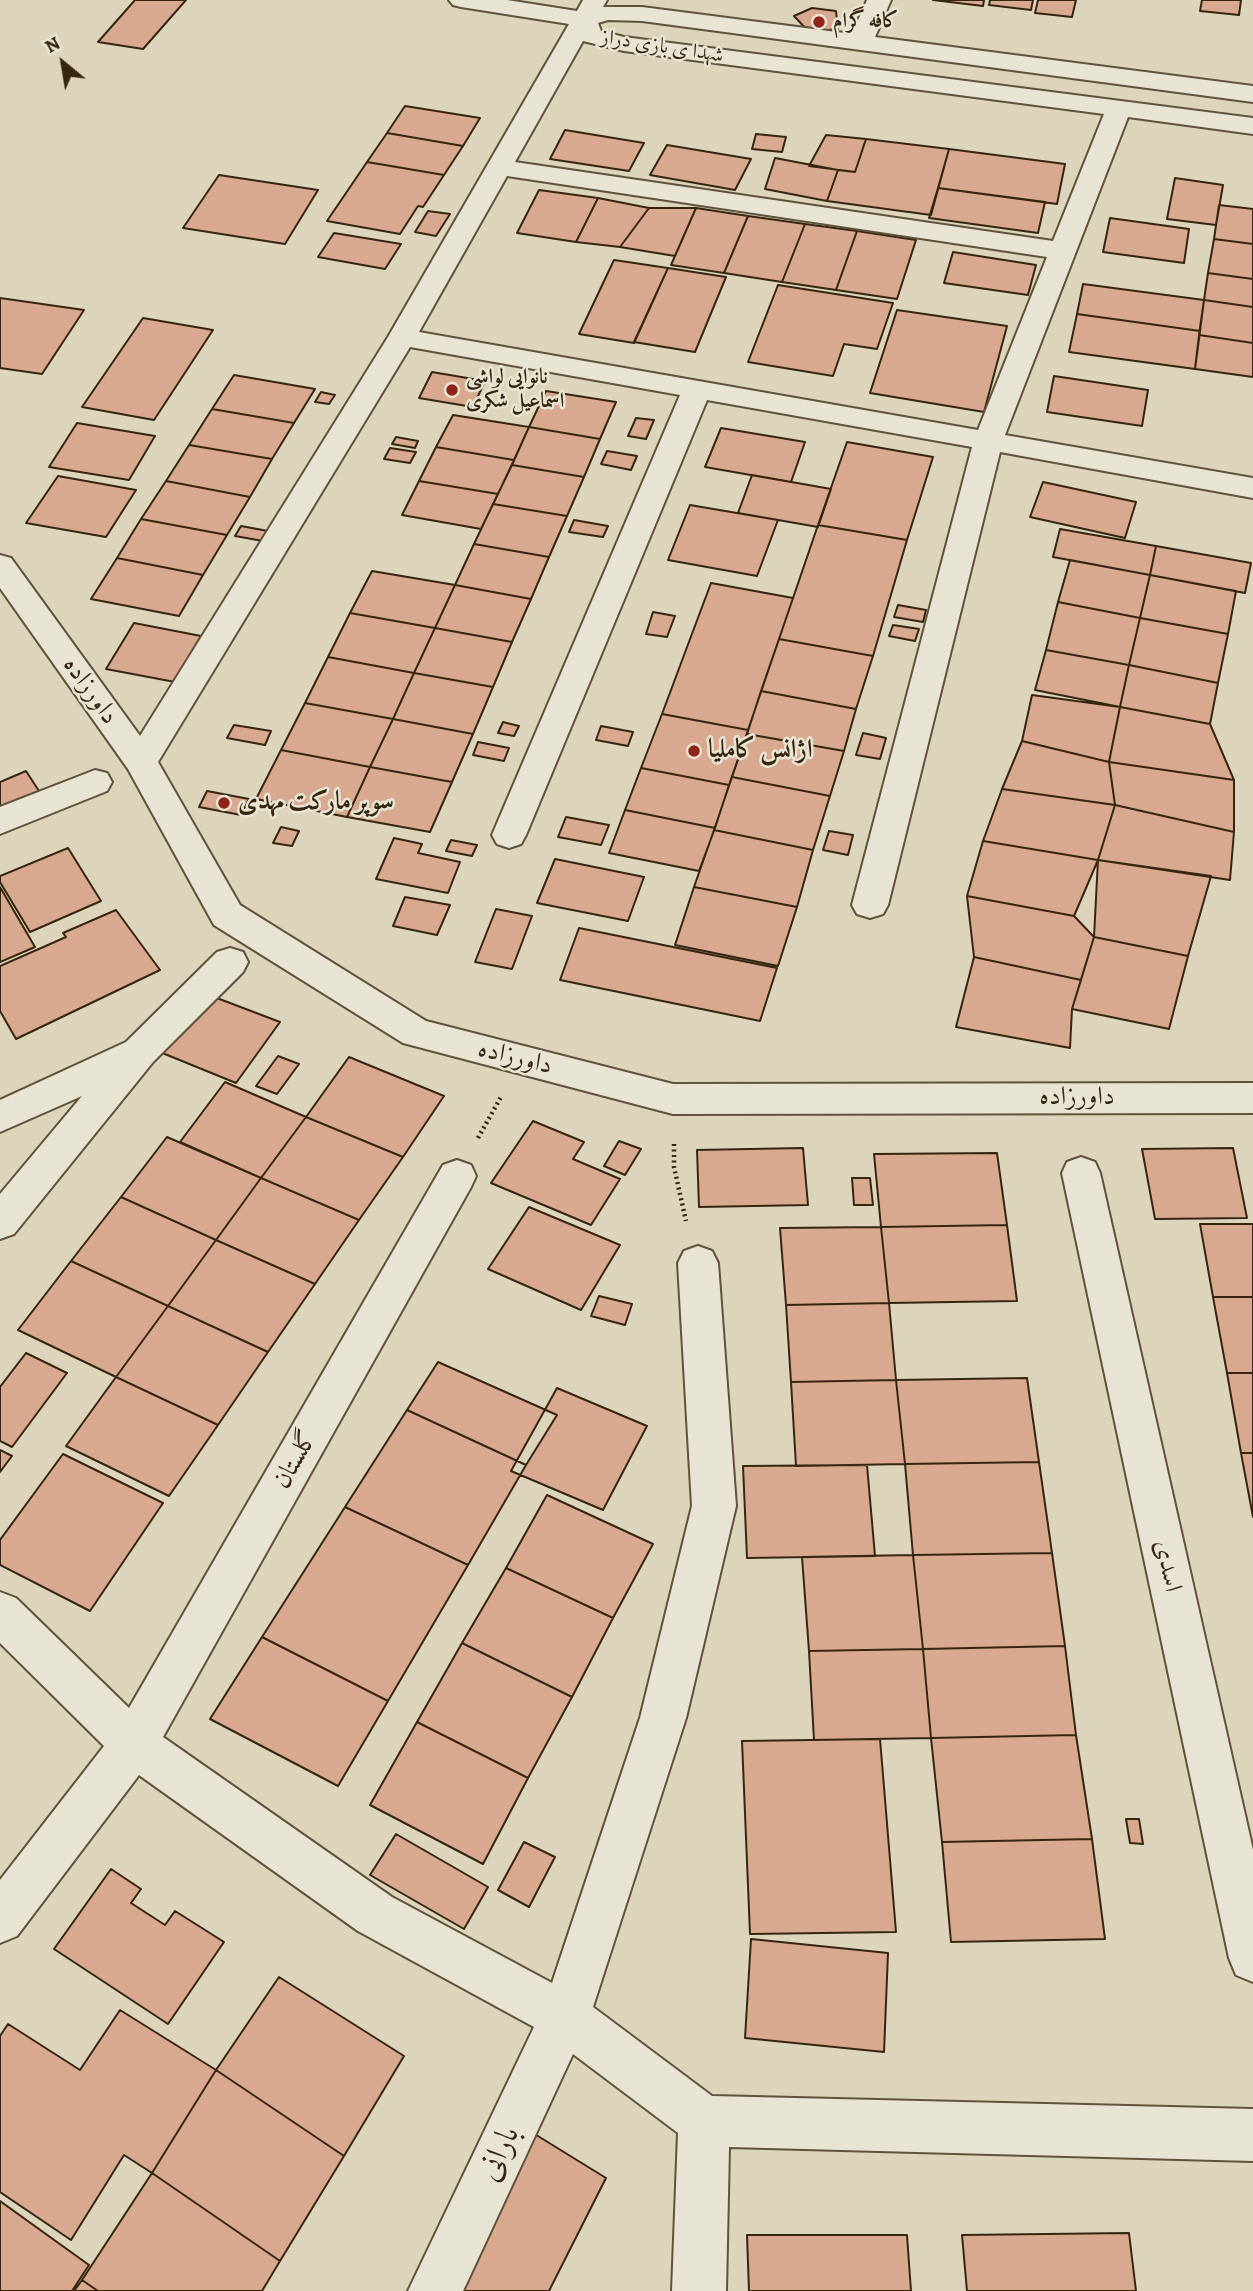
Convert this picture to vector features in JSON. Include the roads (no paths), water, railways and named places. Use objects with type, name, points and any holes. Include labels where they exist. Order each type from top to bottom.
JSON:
[{"type":"street","points":[[141,762],[402,337],[590,10],[461,0]]},
{"type":"street","points":[[861,42],[878,0]]},
{"type":"street","name":"شهدا ی بازی دراز","points":[[1253,94],[642,14],[590,10],[591,36],[624,44],[1253,126]]},
{"type":"street","points":[[870,905],[988,441],[1119,108]]},
{"type":"street","points":[[499,167],[1063,251]]},
{"type":"street","points":[[402,337],[1253,488]]},
{"type":"street","points":[[509,835],[697,390]]},
{"type":"street","name":"داورزاده","points":[[0,565],[141,762],[227,915],[416,1033],[673,1099],[1253,1098]]},
{"type":"street","points":[[0,821],[95,782]]},
{"type":"street","points":[[0,1222],[140,1052],[230,962]]},
{"type":"street","points":[[0,1117],[140,1052]]},
{"type":"street","name":"اسدی","points":[[1081,1173],[1253,1958]]},
{"type":"street","name":"گلستان","points":[[0,1919],[134,1744],[457,1176]]},
{"type":"street","name":"بارانی","points":[[435,2291],[565,2017],[663,1718],[714,1506],[698,1263]]},
{"type":"street","points":[[0,1613],[134,1744],[374,1914],[565,2017],[704,2121],[1253,2135]]},
{"type":"street","points":[[699,2291],[704,2121]]},
{"type":"place","name":"کافه گرام","points":[[819,22]]},
{"type":"place","name":"نانوایی لواشی اسماعیل شکری","points":[[452,390]]},
{"type":"place","name":"اژانس کاملیا","points":[[694,751]]},
{"type":"place","name":"سوپر مارکت مهدی","points":[[224,803]]}]
